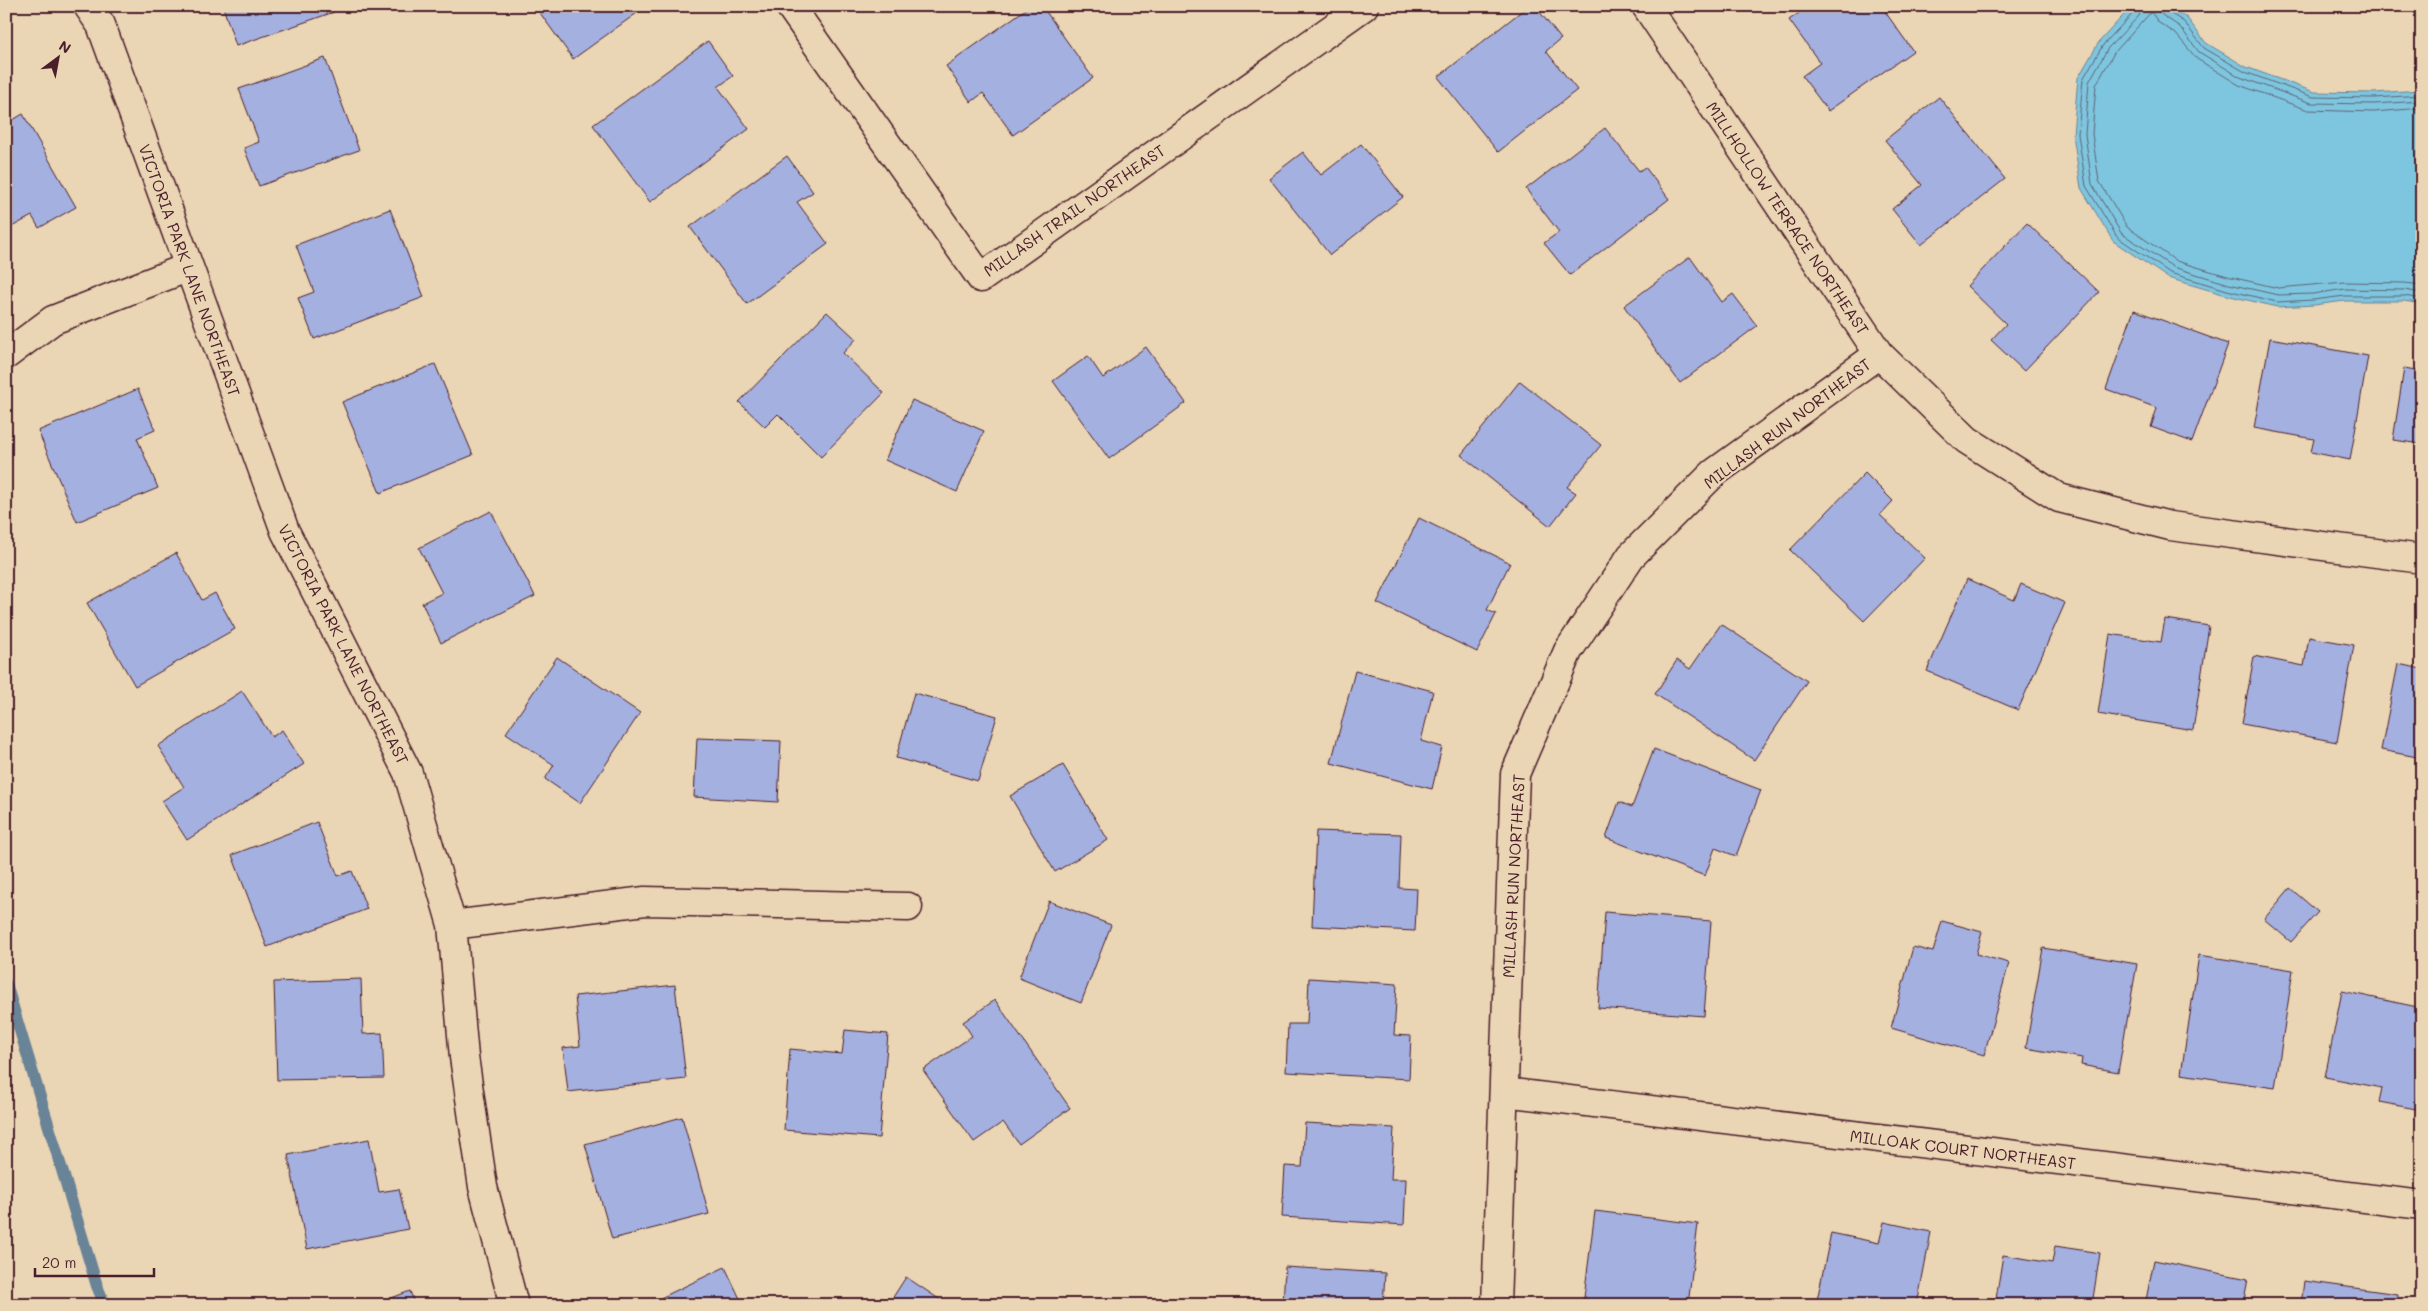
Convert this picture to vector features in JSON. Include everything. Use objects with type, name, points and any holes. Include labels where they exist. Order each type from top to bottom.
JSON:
[{"type":"street","name":"VICTORIA PARK LANE NORTHEAST","points":[[88,6],[101,25],[285,531],[408,773],[452,925],[464,1057],[483,1187],[514,1305]]},
{"type":"street","name":"MILLASH TRAIL NORTHEAST","points":[[790,6],[982,278],[1364,6]]},
{"type":"street","name":"MILLHOLLOW TERRACE NORTHEAST","points":[[1646,6],[1879,354],[1967,440],[2059,498],[2170,526],[2422,559]]},
{"type":"street","points":[[6,355],[53,320],[189,267]]},
{"type":"street","name":"MILLASH RUN NORTHEAST","points":[[1496,1305],[1516,774],[1568,651],[1631,556],[1714,473],[1879,354]]},
{"type":"street","points":[[452,925],[645,901],[908,907]]},
{"type":"street","name":"MILLOAK COURT NORTHEAST","points":[[1504,1092],[2422,1205]]},
{"type":"water","points":[[2132,6],[2167,6],[2187,18],[2206,43],[2246,67],[2314,92],[2373,93],[2422,90],[2422,304],[2404,301],[2345,301],[2277,307],[2226,295],[2168,278],[2113,241],[2081,188],[2073,134],[2078,78],[2099,42]]},
{"type":"building","points":[[332,6],[334,12],[236,46],[223,7]]},
{"type":"building","points":[[535,6],[632,6],[637,13],[573,59]]},
{"type":"building","points":[[1030,6],[1042,6],[1093,78],[1013,135],[983,93],[971,102],[946,66]]},
{"type":"building","points":[[1528,6],[1535,6],[1561,39],[1546,51],[1577,90],[1498,152],[1438,77]]},
{"type":"building","points":[[1809,6],[1881,6],[1913,51],[1828,111],[1802,76],[1820,63],[1789,20]]},
{"type":"building","points":[[708,41],[733,76],[718,87],[749,129],[650,202],[593,125]]},
{"type":"building","points":[[325,58],[359,150],[259,186],[244,148],[259,142],[239,89]]},
{"type":"building","points":[[1939,97],[2005,179],[1921,245],[1892,209],[1922,185],[1885,140]]},
{"type":"building","points":[[23,114],[76,207],[39,228],[32,216],[6,230],[6,124]]},
{"type":"building","points":[[1605,128],[1639,171],[1645,167],[1669,199],[1570,275],[1544,243],[1559,232],[1526,189]]},
{"type":"building","points":[[1361,144],[1403,197],[1330,255],[1269,178],[1303,152],[1321,175]]},
{"type":"building","points":[[787,156],[813,192],[797,202],[828,244],[747,304],[690,227]]},
{"type":"building","points":[[390,209],[424,297],[314,339],[298,298],[314,292],[296,245]]},
{"type":"building","points":[[2027,223],[2099,292],[2024,371],[1991,340],[2006,324],[1967,286]]},
{"type":"building","points":[[1690,257],[1722,302],[1733,294],[1757,326],[1680,383],[1624,306]]},
{"type":"building","points":[[2134,310],[2228,344],[2192,442],[2151,427],[2157,408],[2106,389]]},
{"type":"building","points":[[827,312],[856,339],[843,353],[884,393],[821,457],[778,414],[765,427],[739,402]]},
{"type":"building","points":[[2270,338],[2368,356],[2350,460],[2311,452],[2314,439],[2254,428]]},
{"type":"building","points":[[1146,347],[1186,403],[1109,459],[1053,381],[1088,356],[1103,378]]},
{"type":"building","points":[[435,364],[473,455],[380,493],[342,402]]},
{"type":"building","points":[[2404,368],[2422,371],[2422,444],[2393,440]]},
{"type":"building","points":[[1520,381],[1601,445],[1567,487],[1576,493],[1550,526],[1461,455]]},
{"type":"building","points":[[138,389],[155,430],[137,438],[158,488],[77,522],[38,431]]},
{"type":"building","points":[[912,400],[984,431],[957,492],[885,460]]},
{"type":"building","points":[[1865,473],[1893,501],[1880,515],[1925,558],[1864,621],[1790,550]]},
{"type":"building","points":[[491,511],[535,596],[441,643],[422,603],[442,593],[419,548]]},
{"type":"building","points":[[1419,518],[1510,563],[1487,610],[1496,614],[1477,652],[1377,603]]},
{"type":"building","points":[[176,553],[202,600],[215,593],[235,629],[135,686],[87,603]]},
{"type":"building","points":[[1967,579],[2014,600],[2021,584],[2065,603],[2018,710],[1927,671]]},
{"type":"building","points":[[2165,619],[2209,626],[2193,730],[2098,714],[2110,634],[2161,642]]},
{"type":"building","points":[[1721,624],[1807,681],[1754,760],[1655,694],[1677,660],[1690,669]]},
{"type":"building","points":[[2309,637],[2354,645],[2337,742],[2242,724],[2254,656],[2304,666]]},
{"type":"building","points":[[557,657],[640,713],[580,803],[545,779],[554,765],[506,733]]},
{"type":"building","points":[[2398,664],[2422,669],[2422,758],[2381,750]]},
{"type":"building","points":[[1355,671],[1433,691],[1421,741],[1442,747],[1432,789],[1331,763]]},
{"type":"building","points":[[242,691],[272,737],[282,730],[304,764],[187,840],[162,801],[184,787],[158,746]]},
{"type":"building","points":[[914,693],[997,716],[978,781],[896,758]]},
{"type":"building","points":[[697,738],[781,741],[778,802],[694,797]]},
{"type":"building","points":[[1654,749],[1761,790],[1736,856],[1715,848],[1705,876],[1606,838],[1619,802],[1632,807]]},
{"type":"building","points":[[1063,765],[1108,840],[1055,872],[1010,796]]},
{"type":"building","points":[[317,822],[338,876],[352,871],[367,909],[267,947],[232,855]]},
{"type":"building","points":[[1316,831],[1401,834],[1399,888],[1417,889],[1415,931],[1312,926]]},
{"type":"building","points":[[2290,888],[2318,912],[2291,942],[2264,919]]},
{"type":"building","points":[[1049,901],[1111,925],[1081,1003],[1019,978]]},
{"type":"building","points":[[1605,912],[1711,921],[1704,1016],[1598,1008]]},
{"type":"building","points":[[1942,921],[1982,932],[1976,954],[2009,963],[1984,1055],[1891,1028],[1913,947],[1933,952]]},
{"type":"building","points":[[2043,948],[2137,964],[2118,1072],[2081,1065],[2082,1058],[2026,1048]]},
{"type":"building","points":[[2199,955],[2293,970],[2275,1088],[2181,1074]]},
{"type":"building","points":[[1309,978],[1397,984],[1394,1035],[1411,1036],[1409,1079],[1286,1072],[1288,1024],[1307,1024]]},
{"type":"building","points":[[361,979],[363,1034],[382,1033],[384,1078],[277,1080],[274,982]]},
{"type":"building","points":[[675,985],[686,1079],[568,1092],[563,1048],[580,1046],[575,996]]},
{"type":"building","points":[[2342,991],[2422,1008],[2422,1079],[2416,1109],[2379,1102],[2382,1088],[2325,1077]]},
{"type":"building","points":[[995,1000],[1070,1108],[1019,1144],[1003,1122],[974,1142],[923,1070],[972,1036],[963,1022]]},
{"type":"building","points":[[845,1030],[888,1034],[879,1138],[784,1130],[790,1049],[842,1054]]},
{"type":"building","points":[[682,1117],[709,1214],[612,1239],[585,1144]]},
{"type":"building","points":[[1305,1123],[1394,1128],[1391,1179],[1406,1179],[1404,1225],[1282,1217],[1285,1166],[1302,1167]]},
{"type":"building","points":[[369,1139],[379,1192],[399,1189],[408,1229],[307,1249],[288,1155]]},
{"type":"building","points":[[1595,1211],[1698,1224],[1688,1305],[1583,1305]]},
{"type":"building","points":[[1884,1222],[1931,1232],[1917,1305],[1816,1305],[1831,1233],[1879,1243]]},
{"type":"building","points":[[2055,1246],[2100,1253],[2092,1305],[1995,1305],[2003,1255],[2052,1263]]},
{"type":"building","points":[[2154,1260],[2248,1279],[2243,1305],[2145,1305]]},
{"type":"building","points":[[725,1267],[743,1305],[646,1305]]},
{"type":"building","points":[[1285,1267],[1385,1273],[1383,1305],[1283,1305]]},
{"type":"building","points":[[906,1277],[948,1305],[888,1305]]},
{"type":"building","points":[[2304,1281],[2398,1294],[2397,1305],[2301,1305]]},
{"type":"building","points":[[410,1291],[415,1305],[373,1305]]},
{"type":"waterway","points":[[6,984],[97,1286],[105,1305]]}]
